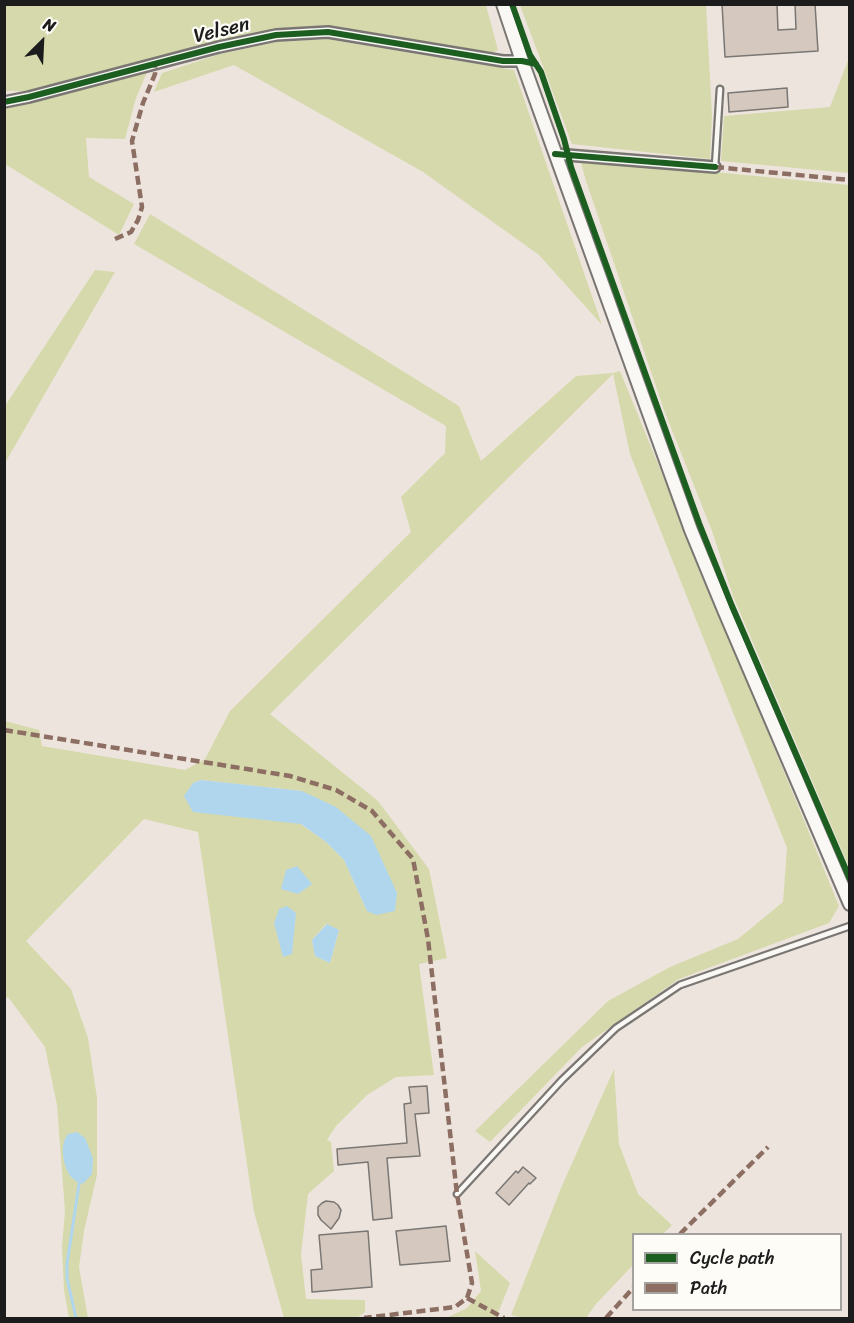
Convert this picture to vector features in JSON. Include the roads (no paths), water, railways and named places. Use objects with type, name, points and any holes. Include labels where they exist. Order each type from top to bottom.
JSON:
[{"type":"main road","points":[[503,4],[691,530],[849,904]]},
{"type":"street","name":"Velsen","points":[[4,102],[276,35],[328,32],[503,61],[522,61]]},
{"type":"street","points":[[555,154],[715,167]]},
{"type":"lane","points":[[715,167],[720,89]]},
{"type":"lane","points":[[457,1194],[562,1080],[616,1028],[680,986],[849,926]]},
{"type":"water","points":[[201,780],[302,791],[336,807],[371,836],[397,893],[395,911],[376,915],[367,911],[344,860],[326,842],[301,824],[193,812],[184,796],[193,783]]},
{"type":"water","points":[[297,866],[312,884],[298,894],[281,889],[286,870]]},
{"type":"water","points":[[287,906],[296,913],[292,954],[283,957],[274,923],[279,909]]},
{"type":"water","points":[[327,924],[339,930],[330,963],[315,956],[312,940]]},
{"type":"water","points":[[77,1132],[85,1138],[93,1158],[92,1174],[84,1183],[79,1184],[68,1172],[63,1150],[68,1134]]},
{"type":"waterway","points":[[76,1318],[67,1278],[67,1264],[79,1184]]}]
